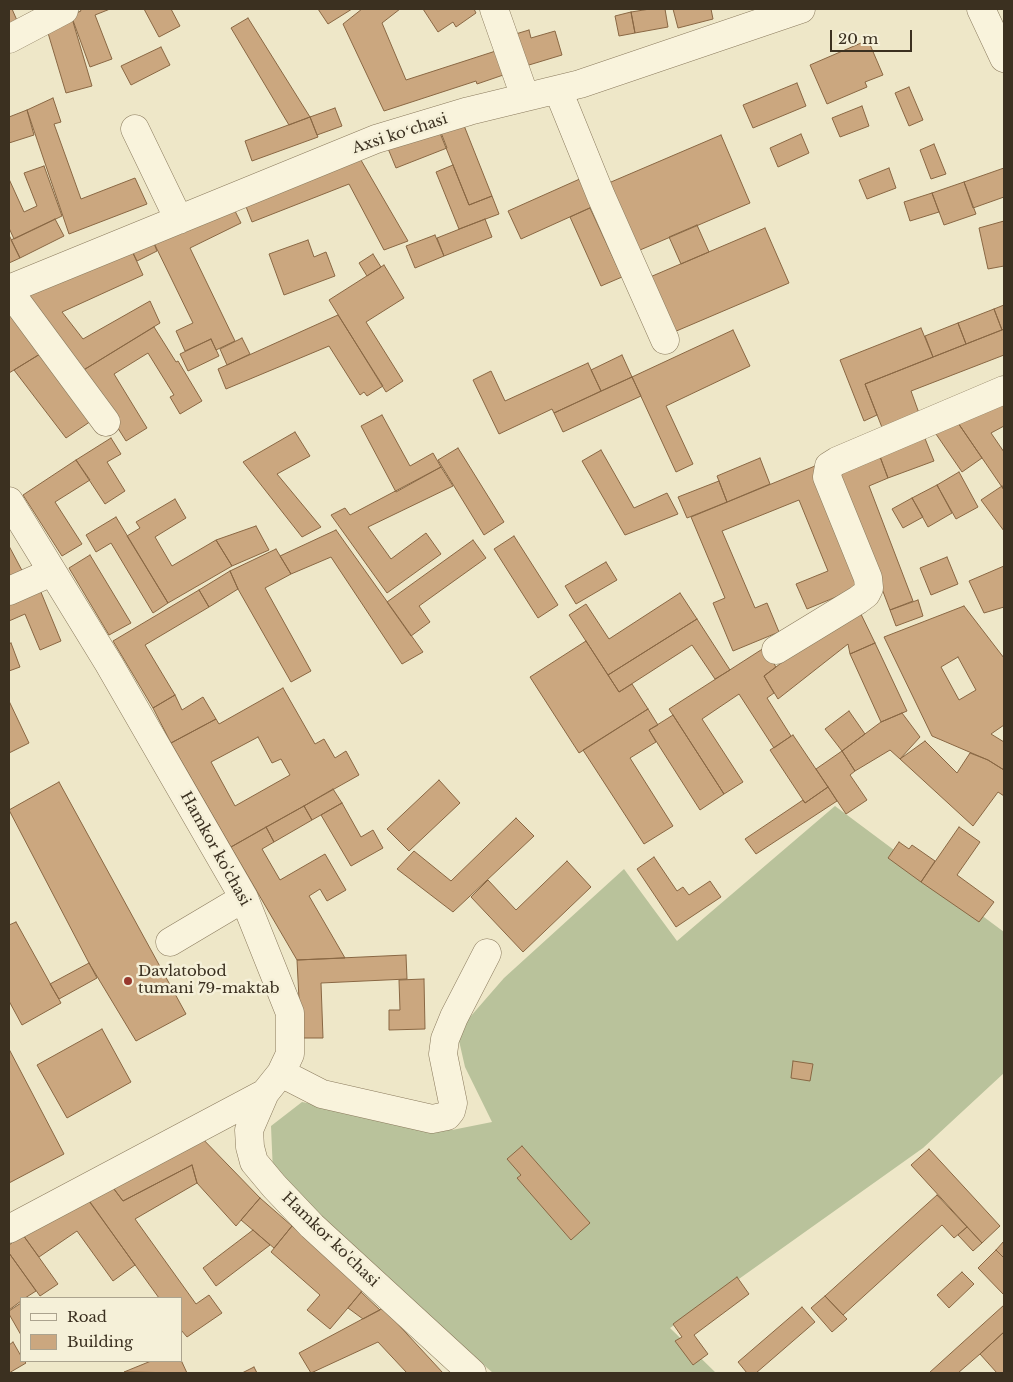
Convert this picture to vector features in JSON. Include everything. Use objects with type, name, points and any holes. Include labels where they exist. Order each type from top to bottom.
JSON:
[{"type":"street","points":[[494,9],[525,98]]},
{"type":"street","name":"Axsi koʻchasi","points":[[9,290],[376,139],[468,111],[580,84],[801,9]]},
{"type":"street","points":[[981,9],[1004,58]]},
{"type":"street","points":[[9,39],[64,10]]},
{"type":"street","points":[[558,90],[601,196],[665,340]]},
{"type":"street","points":[[135,129],[179,220]]},
{"type":"street","points":[[9,290],[106,422]]},
{"type":"street","points":[[776,650],[858,600],[866,594],[869,588],[868,578],[827,478],[829,466],[836,461],[1004,390]]},
{"type":"street","name":"Hamkor ko'chasi","points":[[9,501],[109,664],[244,898],[290,1014],[290,1054],[249,1130],[250,1147],[254,1162],[312,1226],[472,1373]]},
{"type":"street","points":[[9,591],[52,572]]},
{"type":"street","points":[[170,942],[244,898]]},
{"type":"street","points":[[9,1229],[273,1083],[432,1120],[447,1116],[451,1111],[453,1103],[443,1054],[446,1039],[454,1017],[487,953]]},
{"type":"green space","points":[[835,806],[1004,932],[1004,1073],[923,1148],[670,1328],[716,1373],[493,1373],[410,1301],[273,1173],[271,1126],[302,1102],[452,1130],[492,1122],[465,1067],[457,1032],[504,978],[624,869],[677,941]]},
{"type":"building","points":[[9,9],[12,9],[19,25],[9,30]]},
{"type":"building","points":[[80,9],[110,9],[95,15],[112,59],[90,67],[71,15],[81,11]]},
{"type":"building","points":[[144,9],[171,9],[180,26],[159,37]]},
{"type":"building","points":[[318,9],[352,9],[328,24]]},
{"type":"building","points":[[362,9],[400,9],[382,23],[406,80],[505,48],[512,72],[477,84],[476,81],[384,111],[343,24]]},
{"type":"building","points":[[423,9],[474,9],[476,13],[456,27],[453,22],[438,32]]},
{"type":"building","points":[[665,9],[668,27],[635,33],[631,12]]},
{"type":"building","points":[[673,9],[711,9],[713,19],[678,28]]},
{"type":"building","points":[[631,12],[635,33],[619,36],[615,16]]},
{"type":"building","points":[[71,15],[92,86],[66,93],[45,23]]},
{"type":"building","points":[[248,18],[310,117],[289,125],[231,28]]},
{"type":"building","points":[[529,30],[531,38],[555,31],[562,55],[519,68],[509,36]]},
{"type":"building","points":[[868,40],[883,75],[865,82],[867,87],[827,104],[810,65]]},
{"type":"building","points":[[161,47],[170,65],[131,85],[121,66]]},
{"type":"building","points":[[797,83],[806,106],[753,128],[743,105]]},
{"type":"building","points":[[909,87],[923,120],[909,126],[895,93]]},
{"type":"building","points":[[53,98],[61,122],[54,124],[81,199],[135,178],[147,204],[69,234],[27,110]]},
{"type":"building","points":[[862,106],[869,126],[840,137],[832,118]]},
{"type":"building","points":[[335,108],[342,126],[317,135],[310,117]]},
{"type":"building","points":[[27,110],[34,135],[9,143],[9,117]]},
{"type":"building","points":[[310,117],[318,137],[252,161],[245,141]]},
{"type":"building","points":[[463,123],[492,196],[469,205],[440,133]]},
{"type":"building","points":[[438,125],[447,148],[396,168],[387,146]]},
{"type":"building","points":[[801,134],[809,153],[778,167],[770,148]]},
{"type":"building","points":[[721,135],[750,203],[633,253],[604,185]]},
{"type":"building","points":[[934,144],[946,174],[931,179],[920,150]]},
{"type":"building","points":[[358,155],[408,241],[384,250],[349,184],[252,222],[243,199]]},
{"type":"building","points":[[453,165],[469,205],[492,196],[499,214],[459,229],[436,172]]},
{"type":"building","points":[[44,166],[62,216],[14,239],[9,228],[9,179],[24,212],[37,206],[24,173]]},
{"type":"building","points":[[889,168],[896,188],[867,199],[859,180]]},
{"type":"building","points":[[1004,168],[1004,197],[973,208],[964,182]]},
{"type":"building","points":[[582,178],[594,206],[521,239],[508,211]]},
{"type":"building","points":[[964,182],[976,214],[944,225],[932,193]]},
{"type":"building","points":[[932,193],[939,212],[910,221],[904,202]]},
{"type":"building","points":[[231,203],[241,223],[190,248],[235,341],[216,350],[211,339],[185,351],[176,331],[193,323],[153,241]]},
{"type":"building","points":[[590,208],[622,277],[601,286],[570,217]]},
{"type":"building","points":[[55,219],[64,236],[20,258],[11,240]]},
{"type":"building","points":[[485,219],[492,237],[444,256],[437,238]]},
{"type":"building","points":[[1004,221],[1004,266],[988,269],[979,228]]},
{"type":"building","points":[[697,225],[709,252],[681,264],[669,237]]},
{"type":"building","points":[[765,228],[789,283],[667,335],[643,280]]},
{"type":"building","points":[[9,235],[20,258],[9,263]]},
{"type":"building","points":[[435,235],[444,256],[415,268],[406,246]]},
{"type":"building","points":[[308,240],[314,257],[326,252],[335,276],[284,295],[269,254]]},
{"type":"building","points":[[153,241],[157,251],[137,261],[132,251]]},
{"type":"building","points":[[132,251],[143,275],[62,312],[83,339],[150,301],[160,323],[77,374],[20,299]]},
{"type":"building","points":[[373,254],[381,267],[367,276],[359,263]]},
{"type":"building","points":[[384,265],[404,298],[366,322],[403,381],[386,392],[329,300]]},
{"type":"building","points":[[9,302],[45,351],[9,373]]},
{"type":"building","points":[[1004,305],[1004,329],[1002,330],[994,309]]},
{"type":"building","points":[[994,309],[1002,330],[966,344],[958,323]]},
{"type":"building","points":[[338,315],[383,386],[367,396],[364,392],[360,395],[329,346],[226,389],[218,369]]},
{"type":"building","points":[[958,323],[966,344],[933,357],[925,336]]},
{"type":"building","points":[[154,327],[176,362],[178,361],[202,401],[180,414],[170,397],[174,395],[148,353],[114,374],[147,428],[126,441],[82,371]]},
{"type":"building","points":[[921,328],[933,357],[865,384],[877,415],[864,421],[840,360]]},
{"type":"building","points":[[1004,329],[1004,355],[911,391],[920,416],[883,430],[865,384]]},
{"type":"building","points":[[733,330],[750,366],[666,406],[693,464],[676,472],[632,377]]},
{"type":"building","points":[[242,338],[250,354],[227,365],[220,349]]},
{"type":"building","points":[[211,339],[219,356],[188,371],[180,354]]},
{"type":"building","points":[[45,351],[97,417],[66,438],[14,370]]},
{"type":"building","points":[[622,355],[632,377],[601,391],[591,370]]},
{"type":"building","points":[[588,363],[601,391],[554,413],[552,409],[499,434],[473,380],[491,371],[505,401]]},
{"type":"building","points":[[632,377],[641,396],[563,432],[554,413]]},
{"type":"building","points":[[1004,396],[1004,426],[991,433],[1004,452],[1004,490],[956,420]]},
{"type":"building","points":[[382,415],[410,466],[433,453],[441,467],[396,492],[361,426]]},
{"type":"building","points":[[956,420],[982,458],[962,472],[936,434]]},
{"type":"building","points":[[295,432],[310,456],[277,474],[321,527],[302,537],[243,462]]},
{"type":"building","points":[[924,436],[934,461],[888,478],[879,454]]},
{"type":"building","points":[[111,438],[121,454],[107,462],[125,491],[105,504],[76,460]]},
{"type":"building","points":[[458,448],[504,522],[484,535],[438,460]]},
{"type":"building","points":[[601,450],[634,508],[667,493],[678,514],[625,535],[582,461]]},
{"type":"building","points":[[879,454],[888,478],[869,486],[913,601],[890,610],[837,470]]},
{"type":"building","points":[[760,458],[770,484],[727,502],[717,476]]},
{"type":"building","points":[[76,460],[90,480],[55,502],[82,544],[62,556],[23,495]]},
{"type":"building","points":[[815,466],[865,585],[807,609],[796,584],[828,571],[799,500],[722,531],[755,608],[767,603],[779,632],[733,651],[713,603],[725,598],[691,517]]},
{"type":"building","points":[[441,467],[453,486],[368,527],[391,559],[426,533],[441,554],[387,593],[331,515],[345,508],[350,515]]},
{"type":"building","points":[[959,472],[978,507],[956,519],[937,485]]},
{"type":"building","points":[[719,481],[727,502],[687,518],[678,497]]},
{"type":"building","points":[[937,485],[952,513],[928,527],[912,498]]},
{"type":"building","points":[[1002,486],[1004,490],[1004,531],[981,500]]},
{"type":"building","points":[[912,498],[923,517],[903,528],[892,509]]},
{"type":"building","points":[[175,499],[186,518],[155,537],[172,566],[216,540],[232,566],[168,603],[127,536],[140,528],[136,522]]},
{"type":"building","points":[[116,517],[168,603],[153,613],[111,543],[96,552],[86,535]]},
{"type":"building","points":[[256,526],[269,550],[232,566],[216,540]]},
{"type":"building","points":[[336,530],[423,652],[402,664],[331,557],[291,574],[280,556]]},
{"type":"building","points":[[514,536],[558,605],[538,618],[494,549]]},
{"type":"building","points":[[473,540],[486,558],[419,606],[430,622],[411,636],[387,602]]},
{"type":"building","points":[[9,546],[26,578],[9,586]]},
{"type":"building","points":[[276,549],[291,574],[265,588],[311,671],[291,682],[238,589],[230,571]]},
{"type":"building","points":[[90,555],[131,623],[109,635],[69,568]]},
{"type":"building","points":[[947,557],[958,584],[931,595],[920,568]]},
{"type":"building","points":[[606,562],[617,580],[576,604],[565,586]]},
{"type":"building","points":[[1004,566],[1004,607],[984,613],[969,581]]},
{"type":"building","points":[[230,571],[238,589],[209,607],[199,590]]},
{"type":"building","points":[[38,585],[61,641],[40,650],[25,614],[9,621],[9,597]]},
{"type":"building","points":[[199,590],[209,607],[145,645],[175,695],[153,708],[113,641]]},
{"type":"building","points":[[680,593],[697,619],[608,675],[569,615],[586,604],[609,639]]},
{"type":"building","points":[[918,600],[923,616],[896,626],[890,610]]},
{"type":"building","points":[[857,606],[875,643],[850,654],[848,644],[778,699],[764,676]]},
{"type":"building","points":[[964,606],[1004,658],[1004,725],[991,734],[1004,742],[1004,770],[988,760],[932,736],[884,637]],"holes":[[[958,657],[976,690],[959,700],[941,667]]]},
{"type":"building","points":[[697,619],[730,670],[715,679],[692,645],[619,692],[608,675]]},
{"type":"building","points":[[586,641],[619,692],[632,684],[648,709],[579,753],[530,677]]},
{"type":"building","points":[[11,643],[20,667],[9,671],[9,644]]},
{"type":"building","points":[[875,643],[907,711],[881,722],[850,654]]},
{"type":"building","points":[[764,648],[776,667],[764,676],[774,693],[767,698],[791,736],[774,748],[739,694],[702,719],[743,782],[724,794],[669,709]]},
{"type":"building","points":[[283,688],[315,744],[324,739],[335,758],[346,751],[359,775],[231,847],[171,743],[216,719],[219,724]],"holes":[[[258,737],[272,763],[281,759],[290,775],[235,806],[211,762]]]},
{"type":"building","points":[[175,695],[182,710],[203,697],[216,719],[171,743],[153,708]]},
{"type":"building","points":[[9,701],[29,743],[9,753]]},
{"type":"building","points":[[648,709],[658,725],[649,730],[656,742],[630,758],[673,826],[644,844],[583,750]]},
{"type":"building","points":[[849,711],[865,734],[842,751],[825,729]]},
{"type":"building","points":[[902,713],[920,737],[900,759],[890,750],[855,771],[842,751],[881,722]]},
{"type":"building","points":[[673,715],[724,794],[700,810],[649,730]]},
{"type":"building","points":[[793,735],[828,787],[805,803],[770,750]]},
{"type":"building","points":[[925,741],[957,773],[970,753],[988,760],[1004,770],[1004,796],[998,792],[973,826],[900,759]]},
{"type":"building","points":[[842,751],[855,771],[850,775],[867,800],[846,814],[816,769]]},
{"type":"building","points":[[439,780],[460,803],[409,851],[387,829]]},
{"type":"building","points":[[59,782],[186,1014],[136,1041],[89,963],[9,810]]},
{"type":"building","points":[[828,787],[837,801],[756,854],[745,839],[803,800],[805,803]]},
{"type":"building","points":[[333,789],[342,803],[312,820],[304,806]]},
{"type":"building","points":[[342,803],[361,837],[373,830],[383,848],[351,866],[321,815]]},
{"type":"building","points":[[304,806],[312,820],[274,842],[266,827]]},
{"type":"building","points":[[516,818],[534,836],[453,912],[397,869],[414,851],[451,881]]},
{"type":"building","points":[[266,827],[274,842],[262,849],[280,880],[325,854],[346,890],[327,901],[320,889],[309,896],[345,958],[297,960],[231,847]]},
{"type":"building","points":[[959,827],[980,842],[957,875],[994,902],[979,922],[921,882]]},
{"type":"building","points":[[899,842],[909,849],[912,845],[935,861],[921,882],[888,858]]},
{"type":"building","points":[[654,857],[677,891],[683,887],[689,895],[710,881],[721,897],[676,927],[637,869]]},
{"type":"building","points":[[567,861],[591,887],[523,952],[471,897],[488,880],[516,910]]},
{"type":"building","points":[[16,922],[61,1003],[22,1025],[9,1001],[9,925]]},
{"type":"building","points":[[406,955],[407,979],[321,983],[323,1038],[301,1038],[297,960]]},
{"type":"building","points":[[89,963],[97,978],[59,999],[50,984]]},
{"type":"building","points":[[424,979],[425,1029],[389,1030],[389,1010],[400,1010],[399,980]]},
{"type":"building","points":[[102,1029],[131,1082],[67,1118],[37,1065]]},
{"type":"building","points":[[9,1049],[64,1154],[9,1183]]},
{"type":"building","points":[[793,1061],[813,1064],[810,1081],[791,1078]]},
{"type":"building","points":[[197,1133],[260,1198],[236,1226],[197,1183],[192,1165],[123,1201],[108,1181]]},
{"type":"building","points":[[522,1146],[590,1223],[571,1240],[517,1178],[521,1175],[507,1159]]},
{"type":"building","points":[[929,1149],[1000,1226],[982,1243],[911,1165]]},
{"type":"building","points":[[192,1165],[197,1183],[135,1219],[196,1304],[209,1295],[222,1313],[187,1337],[182,1331],[182,1297],[158,1297],[86,1197],[108,1181],[123,1201]]},
{"type":"building","points":[[83,1192],[135,1265],[113,1281],[77,1231],[39,1257],[23,1235]]},
{"type":"building","points":[[937,1195],[967,1227],[954,1238],[942,1225],[843,1315],[825,1296]]},
{"type":"building","points":[[260,1198],[292,1226],[274,1248],[241,1220]]},
{"type":"building","points":[[292,1226],[364,1289],[330,1329],[307,1310],[320,1295],[271,1252]]},
{"type":"building","points":[[967,1227],[982,1243],[973,1251],[958,1235]]},
{"type":"building","points":[[253,1230],[270,1245],[216,1286],[203,1268]]},
{"type":"building","points":[[23,1235],[58,1284],[40,1296],[9,1253],[9,1245]]},
{"type":"building","points":[[1004,1241],[1004,1258],[996,1250]]},
{"type":"building","points":[[996,1250],[1004,1258],[1004,1295],[978,1268]]},
{"type":"building","points":[[9,1253],[36,1291],[27,1297],[20,1297],[20,1302],[9,1310]]},
{"type":"building","points":[[962,1272],[974,1284],[949,1308],[937,1295]]},
{"type":"building","points":[[737,1277],[749,1294],[694,1335],[708,1354],[693,1365],[675,1341],[682,1337],[673,1324]]},
{"type":"building","points":[[361,1292],[380,1310],[363,1319],[348,1308]]},
{"type":"building","points":[[825,1296],[847,1319],[832,1332],[811,1308]]},
{"type":"building","points":[[20,1304],[20,1333],[9,1314],[9,1311]]},
{"type":"building","points":[[1004,1305],[1004,1332],[980,1354],[958,1373],[929,1373]]},
{"type":"building","points":[[802,1307],[815,1322],[756,1373],[747,1373],[738,1362]]},
{"type":"building","points":[[383,1308],[443,1373],[407,1373],[378,1342],[311,1373],[299,1353]]},
{"type":"building","points":[[1004,1332],[1004,1373],[997,1373],[980,1354]]},
{"type":"building","points":[[13,1342],[20,1354],[20,1362],[26,1363],[9,1373],[9,1345]]},
{"type":"building","points":[[149,1362],[182,1362],[187,1373],[124,1372]]},
{"type":"building","points":[[254,1367],[257,1373],[242,1373]]},
{"type":"place","name":"Davlatobod tumani 79-maktab","points":[[128,981]]}]
